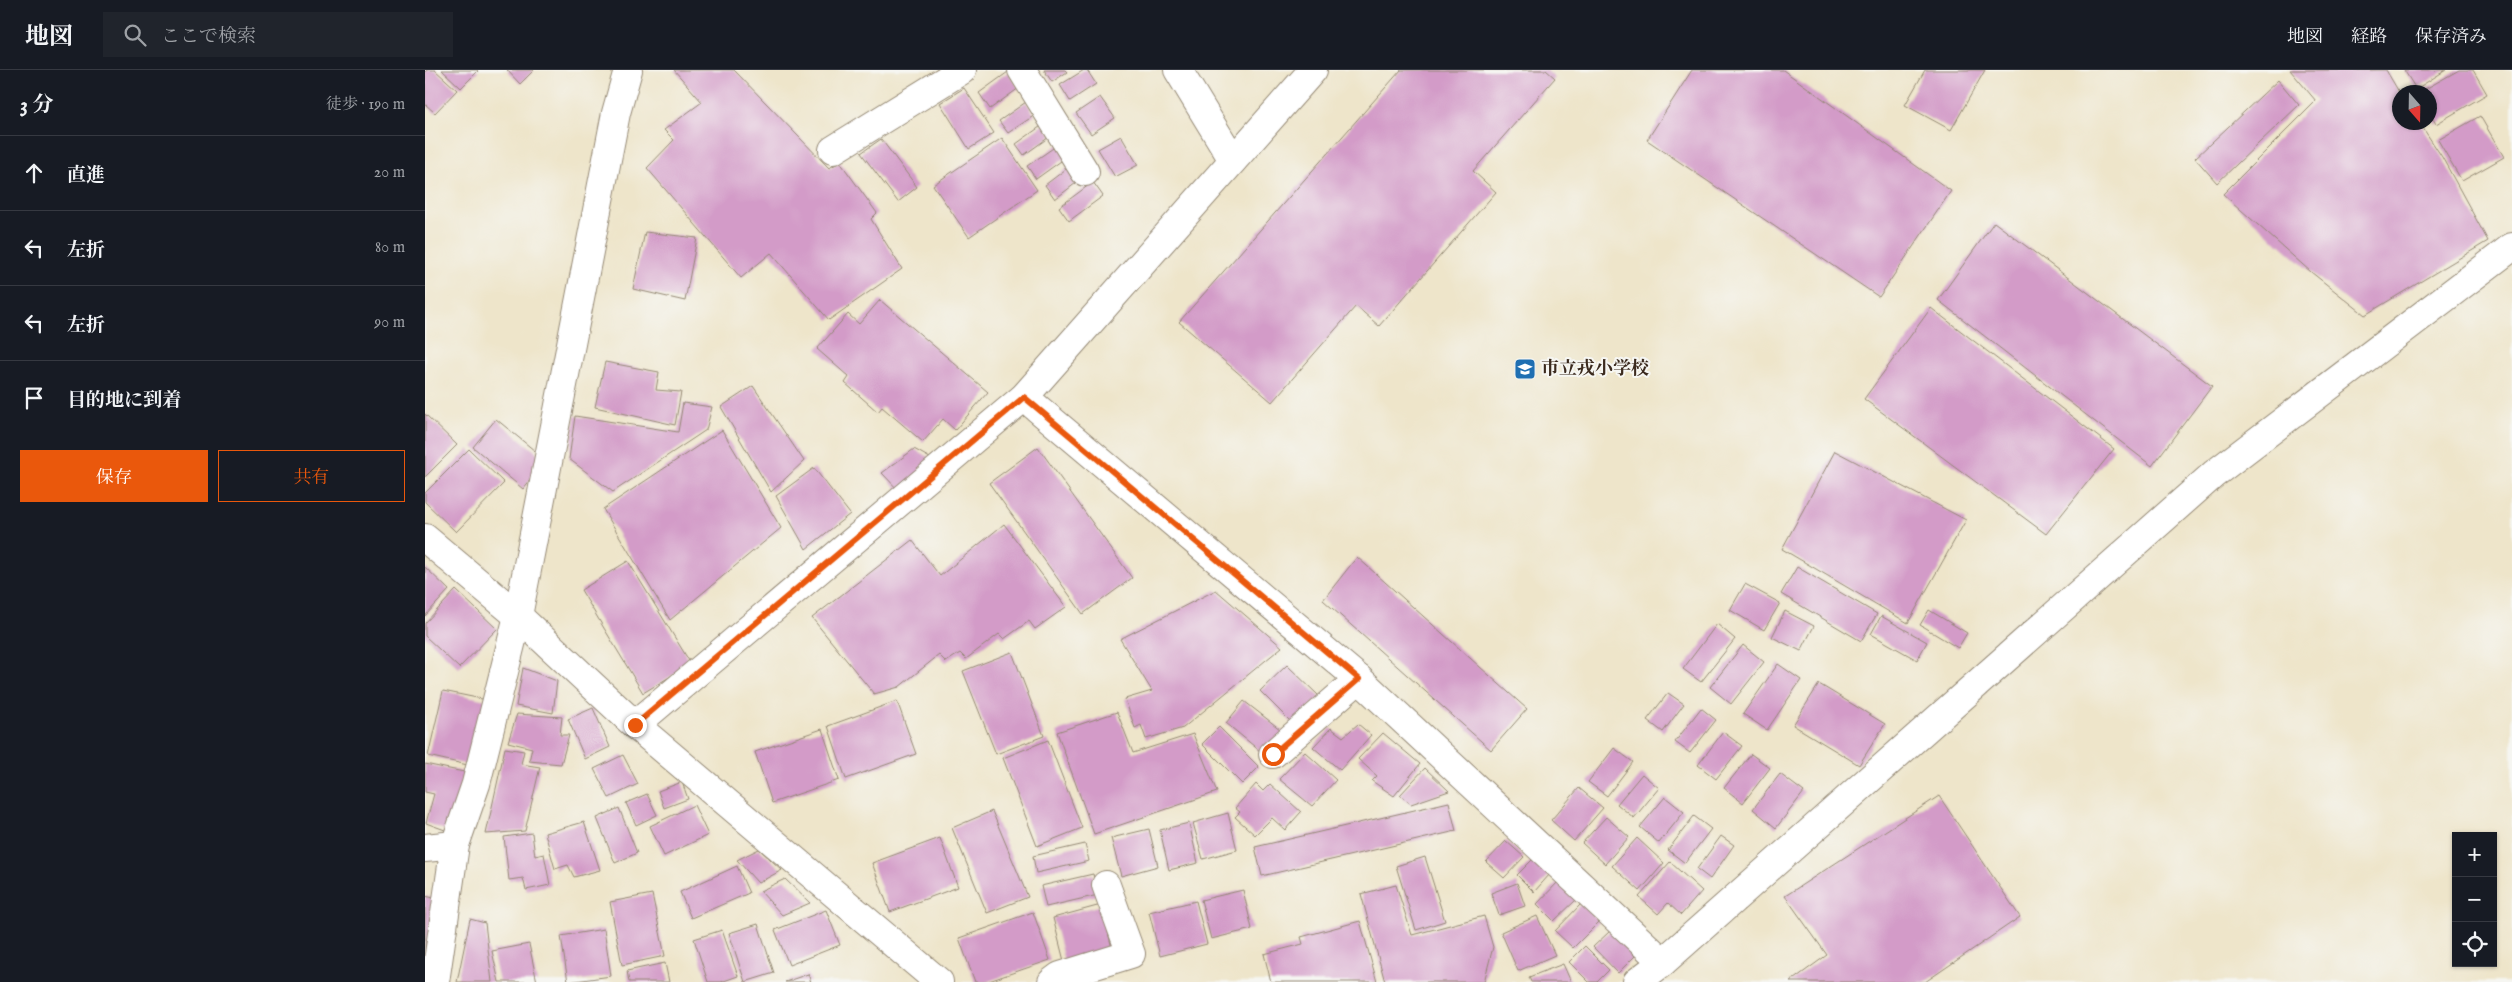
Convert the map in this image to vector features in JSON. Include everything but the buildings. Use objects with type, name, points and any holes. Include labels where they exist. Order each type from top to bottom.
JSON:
[{"type":"street","points":[[435,982],[455,845],[476,784],[518,616],[615,123],[628,70]]},
{"type":"street","points":[[833,150],[962,70]]},
{"type":"street","points":[[1022,70],[1085,172]]},
{"type":"street","points":[[1178,70],[1233,160]]},
{"type":"street","points":[[635,725],[1024,397],[1233,160],[1306,73]]},
{"type":"street","points":[[1637,982],[1663,962],[2214,474],[2512,247]]},
{"type":"street","points":[[1024,397],[1359,679],[1663,962]]},
{"type":"street","points":[[425,538],[518,616],[635,725],[939,982]]},
{"type":"street","points":[[1273,754],[1359,679]]},
{"type":"street","points":[[425,848],[455,845]]},
{"type":"street","points":[[1052,982],[1060,976],[1131,954],[1106,885]]},
{"type":"place","name":"市立戎小学校","points":[[1525,369]]},
{"type":"route","points":[[635,725],[1024,397],[1359,679],[1273,754]]}]
